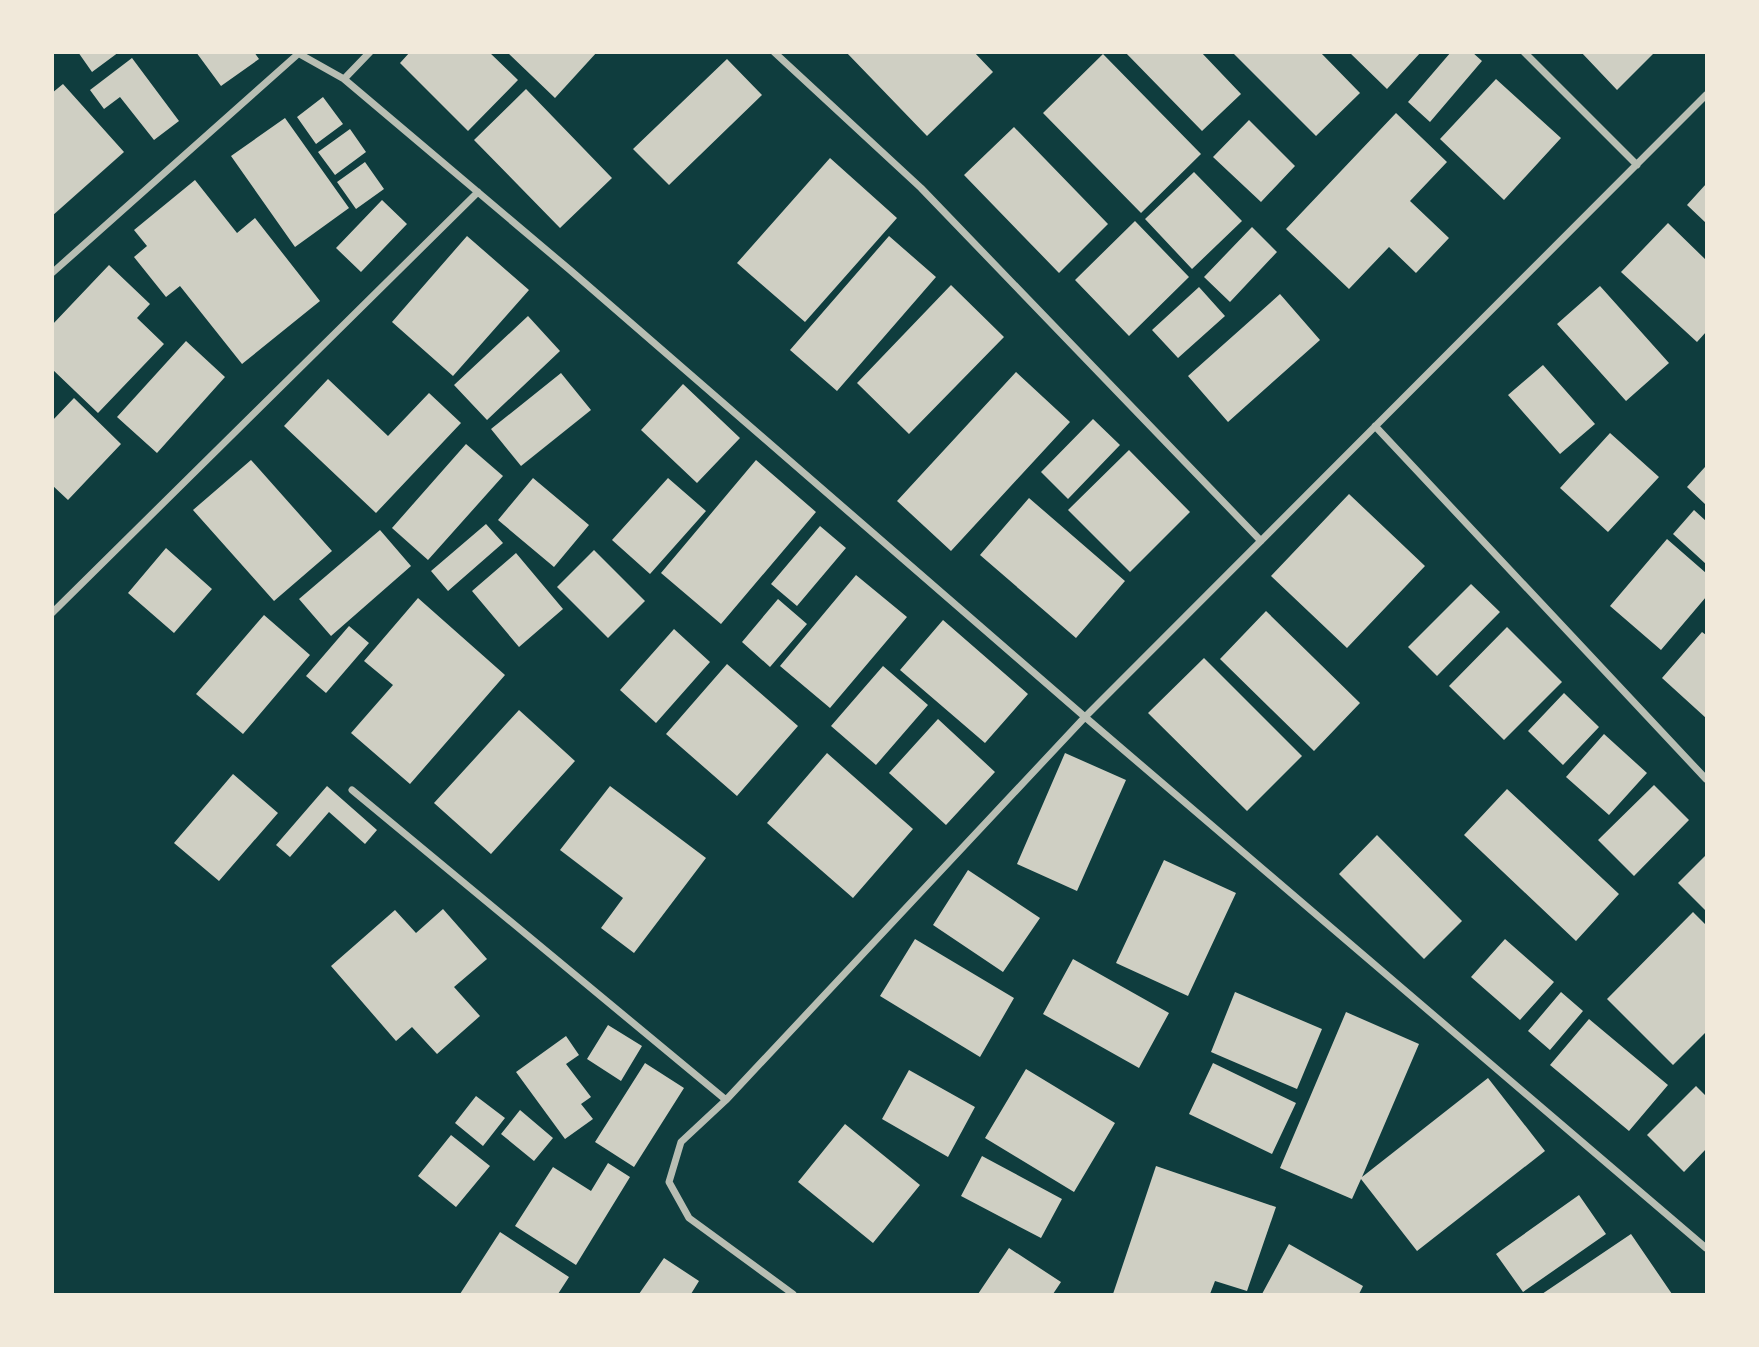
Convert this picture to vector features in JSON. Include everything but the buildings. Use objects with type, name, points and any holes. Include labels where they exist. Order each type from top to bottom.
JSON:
[{"type":"street","points":[[344,79],[370,52]]},
{"type":"street","points":[[774,52],[921,188],[1261,541]]},
{"type":"street","points":[[1524,52],[1637,165]]},
{"type":"street","points":[[52,273],[297,53],[344,79],[1706,1248]]},
{"type":"street","points":[[793,1294],[689,1218],[668,1182],[681,1142],[726,1100],[1085,717],[1706,95]]},
{"type":"street","points":[[52,613],[478,192]]},
{"type":"street","points":[[1375,426],[1706,779]]},
{"type":"street","points":[[352,790],[726,1100]]}]
